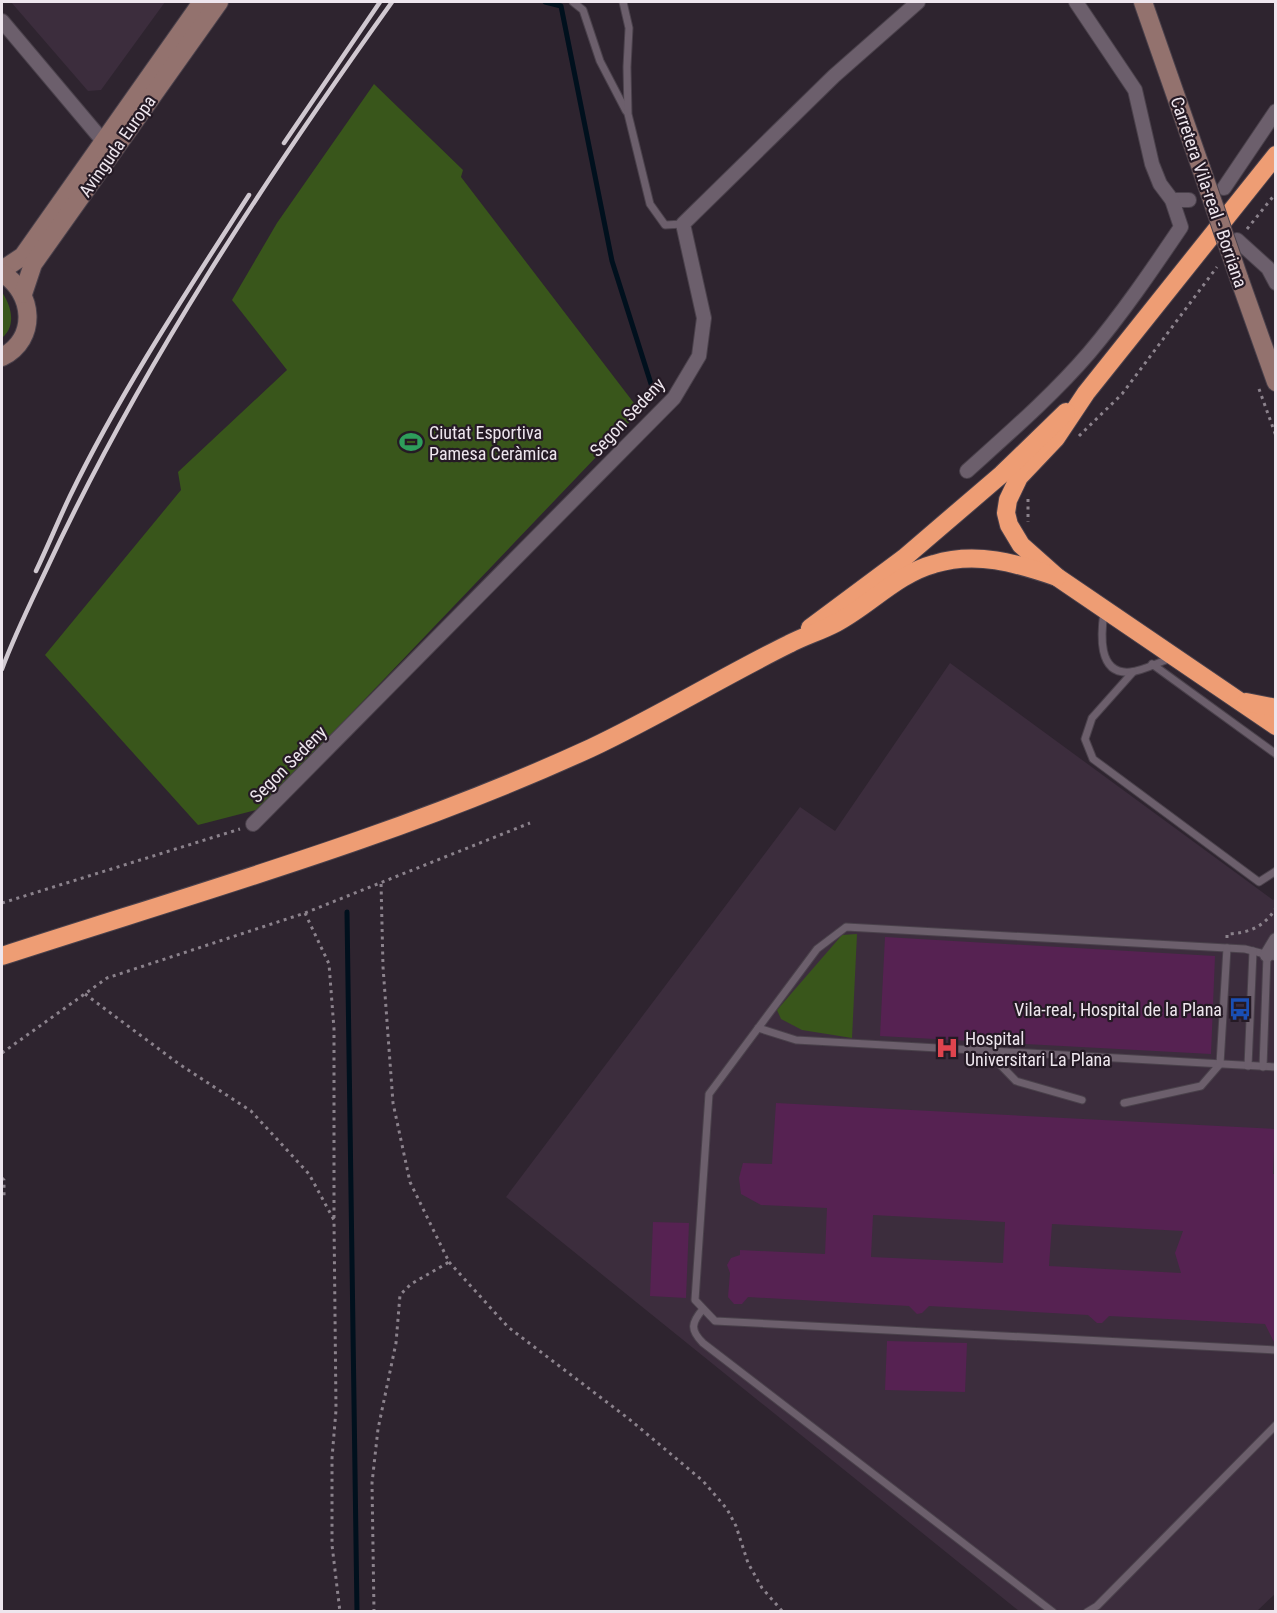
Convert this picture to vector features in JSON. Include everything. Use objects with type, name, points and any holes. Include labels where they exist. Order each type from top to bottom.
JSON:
[{"type":"highway","points":[[1275,155],[1086,393],[1056,438],[1019,477],[1008,500],[1006,513],[1009,525],[1022,546],[1057,577],[1275,726]]},
{"type":"highway","points":[[789,643],[904,558],[1002,474],[1086,393]]},
{"type":"highway","points":[[2,956],[336,848],[484,794],[590,748],[662,713],[789,643],[836,623],[915,570],[937,562],[962,558],[990,559],[1020,565],[1057,577]]},
{"type":"highway","points":[[1238,701],[1275,708]]},
{"type":"main road","name":"Avinguda Europa","points":[[2,272],[23,256],[201,2]]},
{"type":"main road","name":"Avinguda Europa","points":[[23,294],[33,264],[219,2]]},
{"type":"main road","name":"Carretera Vila-real - Borriana","points":[[1143,2],[1275,382]]},
{"type":"main road","points":[[2,272],[23,294],[27,308],[27,322],[23,335],[15,347],[2,357]]},
{"type":"street","points":[[683,224],[834,76],[918,2]]},
{"type":"street","points":[[967,471],[1014,429],[1089,354],[1181,227],[1172,200],[1160,184],[1152,164],[1135,90],[1076,2]]},
{"type":"street","points":[[2,21],[103,141]]},
{"type":"street","points":[[1224,188],[1275,111]]},
{"type":"street","points":[[1172,200],[1189,200]]},
{"type":"street","name":"Segon Sedeny","points":[[253,825],[674,398],[699,356],[704,318],[683,224]]},
{"type":"street","points":[[1237,240],[1268,268],[1275,283]]},
{"type":"street","points":[[1271,956],[1275,940]]},
{"type":"lane","points":[[573,2],[583,10],[600,61],[628,114]]},
{"type":"lane","points":[[623,2],[629,28],[628,114],[650,204],[665,225],[683,224]]},
{"type":"lane","points":[[1105,609],[1101,634],[1103,654],[1112,667],[1123,672],[1133,672],[1174,657]]},
{"type":"lane","points":[[1152,664],[1275,754]]},
{"type":"lane","points":[[1133,672],[1092,718],[1085,739],[1093,759],[1259,882],[1275,871]]},
{"type":"lane","points":[[1263,1067],[1271,956],[1227,948],[846,927],[817,949],[709,1094],[695,1300],[715,1321],[1275,1350]]},
{"type":"lane","points":[[1124,1103],[1201,1086],[1220,1064],[1227,948]]},
{"type":"lane","points":[[1248,1066],[1253,951]]},
{"type":"lane","points":[[758,1028],[796,1040],[1275,1068]]},
{"type":"lane","points":[[987,1051],[1016,1081],[1082,1100]]},
{"type":"lane","points":[[703,1309],[696,1317],[693,1328],[703,1343],[1053,1611]]},
{"type":"lane","points":[[1087,1611],[1097,1606],[1275,1425]]},
{"type":"path","points":[[1237,240],[1275,193]]},
{"type":"path","points":[[1075,440],[1122,394],[1217,267]]},
{"type":"path","points":[[1028,497],[1028,526]]},
{"type":"path","points":[[2,1053],[107,978],[305,913],[530,823]]},
{"type":"path","points":[[2,903],[253,825]]},
{"type":"path","points":[[381,882],[383,967],[393,1103],[410,1182],[449,1262],[508,1327],[629,1419],[703,1481],[728,1509],[748,1563],[762,1588],[783,1611]]},
{"type":"path","points":[[1227,948],[1227,934],[1243,933],[1268,921],[1275,908]]},
{"type":"path","points":[[305,913],[329,964],[334,1029],[336,1410],[332,1458],[332,1545],[340,1611]]},
{"type":"path","points":[[85,994],[179,1064],[251,1111],[309,1174],[334,1220]]},
{"type":"path","points":[[2,1178],[4,1196],[2,1198]]},
{"type":"path","points":[[374,1611],[372,1483],[378,1430],[396,1343],[400,1295],[411,1284],[449,1262]]},
{"type":"shaded area","points":[[11,2],[165,2],[101,90],[88,91]]},
{"type":"shaded area","name":"Hospital Universitari La Plana","points":[[950,663],[1273,900],[1275,898],[1275,1594],[1257,1611],[1019,1611],[506,1197],[800,807],[835,831]]},
{"type":"green space","name":"Ciutat Esportiva Pamesa Ceràmica","points":[[374,84],[463,170],[461,177],[640,411],[260,809],[198,825],[45,655],[181,490],[178,472],[287,370],[232,300],[277,223]]},
{"type":"green space","points":[[2,292],[10,309],[11,321],[7,333],[2,338]]},
{"type":"green space","points":[[857,934],[852,1038],[802,1030],[781,1019],[777,1010],[842,935]]},
{"type":"building","points":[[885,937],[1215,956],[1211,1054],[880,1036]]},
{"type":"building","points":[[776,1103],[1275,1129],[1273,1174],[1275,1174],[1275,1344],[1265,1324],[1109,1316],[1102,1323],[1097,1323],[1088,1315],[929,1306],[922,1313],[917,1314],[909,1306],[748,1297],[742,1304],[734,1304],[728,1297],[730,1273],[727,1265],[731,1258],[740,1255],[740,1250],[825,1254],[827,1208],[761,1205],[741,1194],[739,1178],[743,1163],[772,1164]],"holes":[[[873,1215],[1005,1222],[1003,1263],[871,1257]],[[1052,1224],[1183,1231],[1175,1253],[1181,1273],[1049,1266]]]},
{"type":"building","points":[[653,1222],[689,1223],[686,1298],[650,1296]]},
{"type":"building","points":[[887,1341],[967,1343],[965,1392],[885,1390]]},
{"type":"waterway","points":[[545,2],[561,6],[612,261],[652,387]]},
{"type":"waterway","points":[[347,912],[357,1612]]},
{"type":"railway","points":[[284,143],[380,2]]},
{"type":"railway","points":[[2,669],[24,617],[84,492],[164,347],[251,206],[392,2]]},
{"type":"railway","points":[[36,571],[70,496],[111,418],[155,343],[249,195]]},
{"type":"place","name":"Ciutat Esportiva Pamesa Ceràmica","points":[[411,442]]},
{"type":"place","name":"Vila-real, Hospital de la Plana","points":[[1240,1009]]},
{"type":"place","name":"Hospital Universitari La Plana","points":[[947,1048]]}]
